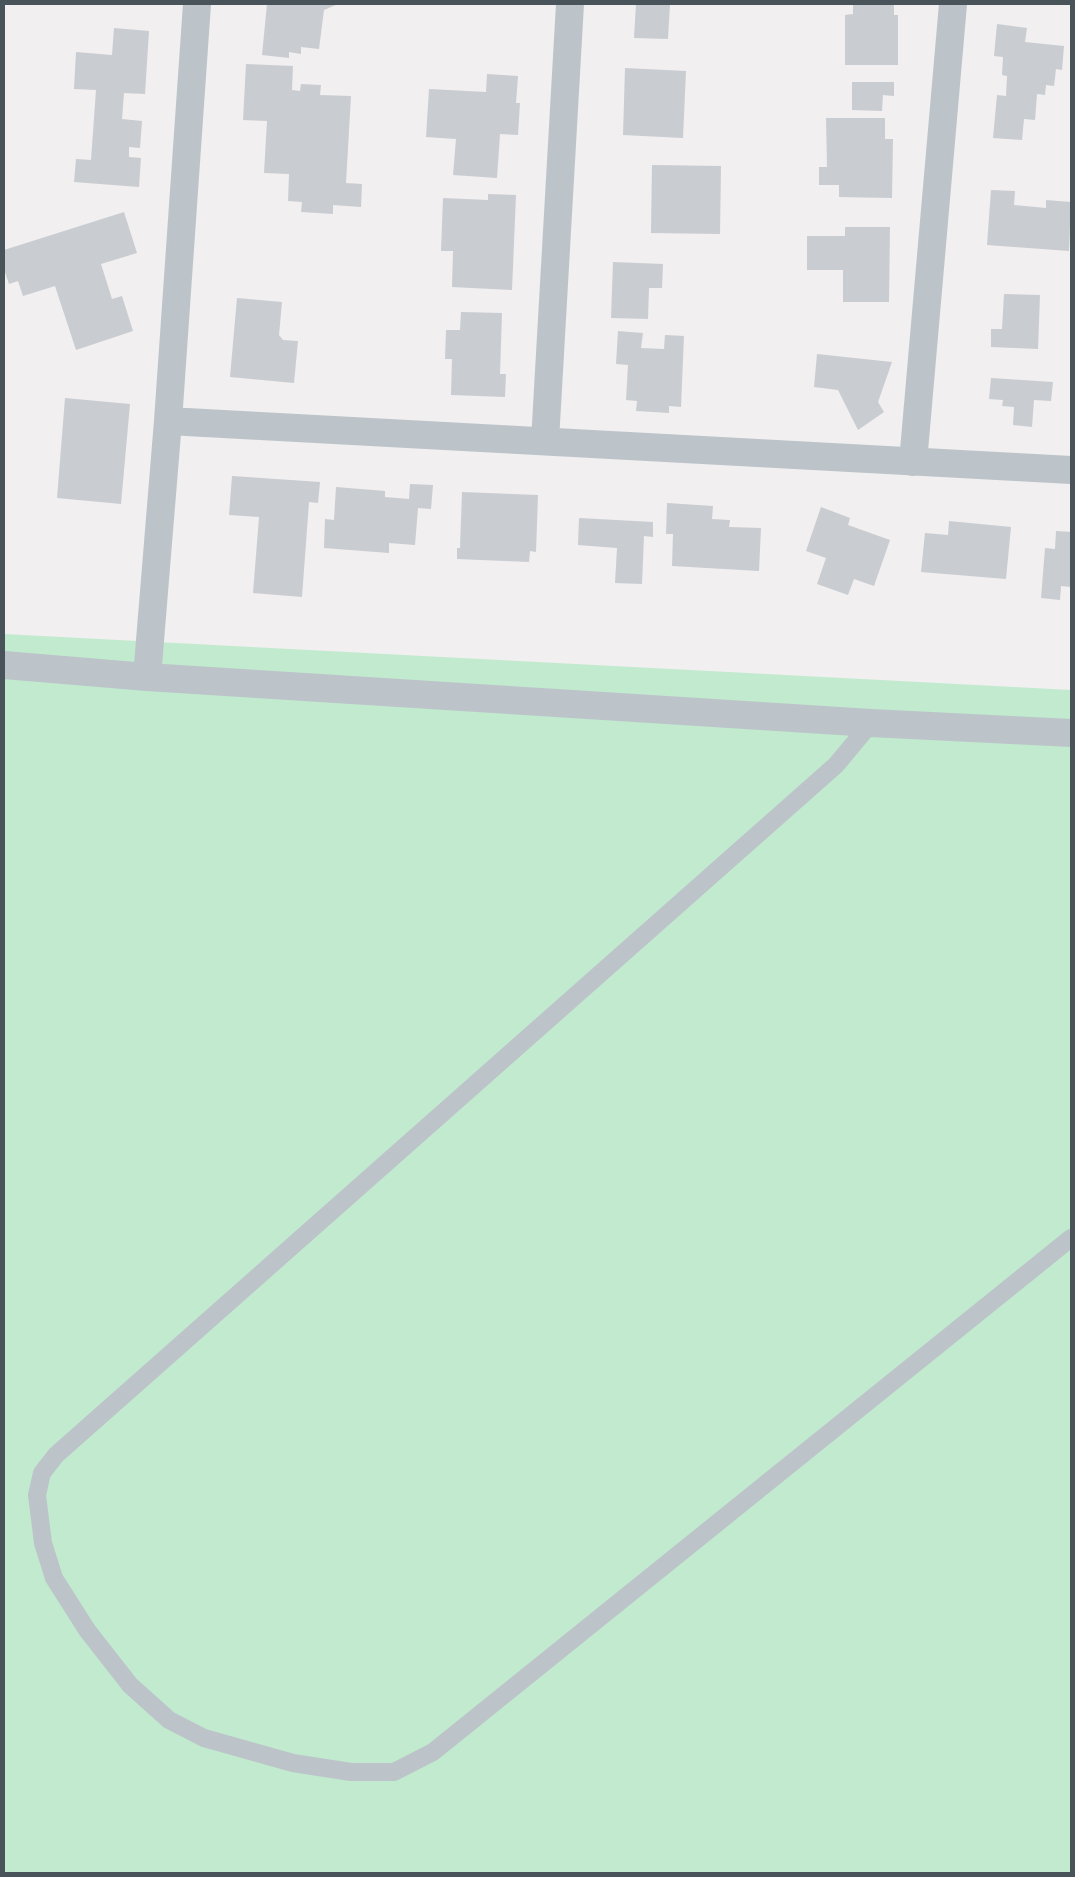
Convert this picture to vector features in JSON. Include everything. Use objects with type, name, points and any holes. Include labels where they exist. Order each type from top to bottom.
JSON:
[{"type":"street","points":[[147,677],[168,421],[197,4]]},
{"type":"street","points":[[545,441],[570,4]]},
{"type":"street","points":[[914,462],[953,4]]},
{"type":"street","points":[[168,421],[1071,470]]},
{"type":"street","points":[[4,665],[147,677],[871,723],[1071,733]]},
{"type":"lane","points":[[871,723],[836,765],[56,1455],[42,1473],[37,1495],[43,1543],[54,1578],[87,1630],[130,1685],[169,1720],[204,1738],[293,1762],[351,1772],[394,1772],[433,1752],[1071,1238]]},
{"type":"green space","points":[[4,634],[1071,690],[1071,1873],[4,1873]]},
{"type":"building","points":[[267,4],[338,4],[324,10],[319,49],[301,47],[301,54],[289,52],[289,58],[262,55]]},
{"type":"building","points":[[636,4],[670,4],[668,39],[634,38]]},
{"type":"building","points":[[853,4],[894,4],[894,15],[898,15],[898,65],[845,65],[845,15],[853,14]]},
{"type":"building","points":[[997,24],[1027,28],[1025,42],[1064,46],[1062,70],[1056,69],[1054,86],[1046,85],[1045,95],[1037,94],[1035,120],[1024,119],[1022,140],[993,138],[997,95],[1006,96],[1007,76],[1002,75],[1003,57],[994,56]]},
{"type":"building","points":[[114,28],[149,31],[145,94],[124,93],[122,119],[142,121],[140,148],[129,147],[129,157],[141,158],[139,187],[74,182],[76,159],[91,160],[96,90],[74,89],[76,52],[112,55]]},
{"type":"building","points":[[246,64],[293,66],[292,90],[300,91],[301,84],[321,85],[320,95],[351,96],[346,183],[362,184],[361,207],[333,205],[333,214],[301,212],[302,202],[288,201],[289,174],[264,173],[267,121],[243,120]]},
{"type":"building","points":[[625,68],[686,71],[683,138],[623,135]]},
{"type":"building","points":[[487,74],[518,76],[516,103],[520,103],[518,135],[500,134],[497,178],[453,175],[456,139],[426,137],[429,89],[486,92]]},
{"type":"building","points":[[852,82],[894,82],[894,96],[883,95],[882,111],[852,110]]},
{"type":"building","points":[[826,118],[885,118],[885,139],[893,139],[892,198],[839,197],[839,185],[819,185],[819,167],[827,167]]},
{"type":"building","points":[[652,165],[721,166],[720,234],[651,233]]},
{"type":"building","points":[[991,190],[1015,191],[1014,205],[1046,208],[1046,200],[1071,202],[1069,251],[987,245]]},
{"type":"building","points":[[488,194],[516,195],[512,290],[452,287],[453,251],[441,251],[443,198],[488,200]]},
{"type":"building","points":[[124,212],[137,253],[101,264],[112,299],[122,296],[133,331],[76,350],[55,286],[23,296],[18,281],[9,284],[4,269],[4,250]]},
{"type":"building","points":[[845,227],[890,227],[889,302],[843,302],[843,270],[807,270],[807,236],[845,236]]},
{"type":"building","points":[[613,262],[663,264],[662,288],[649,288],[648,319],[611,318]]},
{"type":"building","points":[[1004,294],[1040,295],[1038,349],[991,347],[991,329],[1002,329]]},
{"type":"building","points":[[237,298],[282,302],[279,335],[283,340],[298,341],[294,383],[230,377]]},
{"type":"building","points":[[461,312],[502,313],[500,374],[506,374],[505,397],[451,395],[452,359],[445,359],[446,330],[460,330]]},
{"type":"building","points":[[618,331],[643,333],[641,348],[664,349],[665,335],[684,336],[681,407],[669,406],[669,413],[636,411],[637,401],[626,400],[628,365],[616,364]]},
{"type":"building","points":[[817,354],[892,362],[878,402],[884,412],[858,430],[838,390],[814,387]]},
{"type":"building","points":[[991,378],[1053,382],[1051,401],[1034,400],[1032,427],[1013,425],[1014,407],[1002,406],[1003,400],[989,399]]},
{"type":"building","points":[[65,398],[130,404],[121,504],[57,498]]},
{"type":"building","points":[[232,476],[320,482],[318,503],[309,502],[302,597],[253,593],[259,517],[229,515]]},
{"type":"building","points":[[410,484],[433,485],[431,509],[418,508],[415,545],[389,543],[389,553],[324,548],[325,519],[334,520],[336,487],[385,491],[385,497],[409,499]]},
{"type":"building","points":[[462,492],[538,495],[536,552],[530,551],[529,562],[457,559],[457,548],[460,548]]},
{"type":"building","points":[[667,503],[713,506],[712,519],[730,520],[729,527],[761,528],[759,571],[672,566],[673,534],[666,534]]},
{"type":"building","points":[[821,507],[850,518],[848,525],[890,540],[874,586],[854,579],[848,595],[817,584],[826,558],[806,551]]},
{"type":"building","points":[[579,518],[653,522],[653,537],[644,536],[642,584],[615,583],[617,548],[578,545]]},
{"type":"building","points":[[949,521],[1011,527],[1006,579],[921,572],[925,533],[948,535]]},
{"type":"building","points":[[1056,531],[1071,532],[1071,587],[1061,586],[1060,600],[1041,598],[1045,548],[1055,549]]}]
